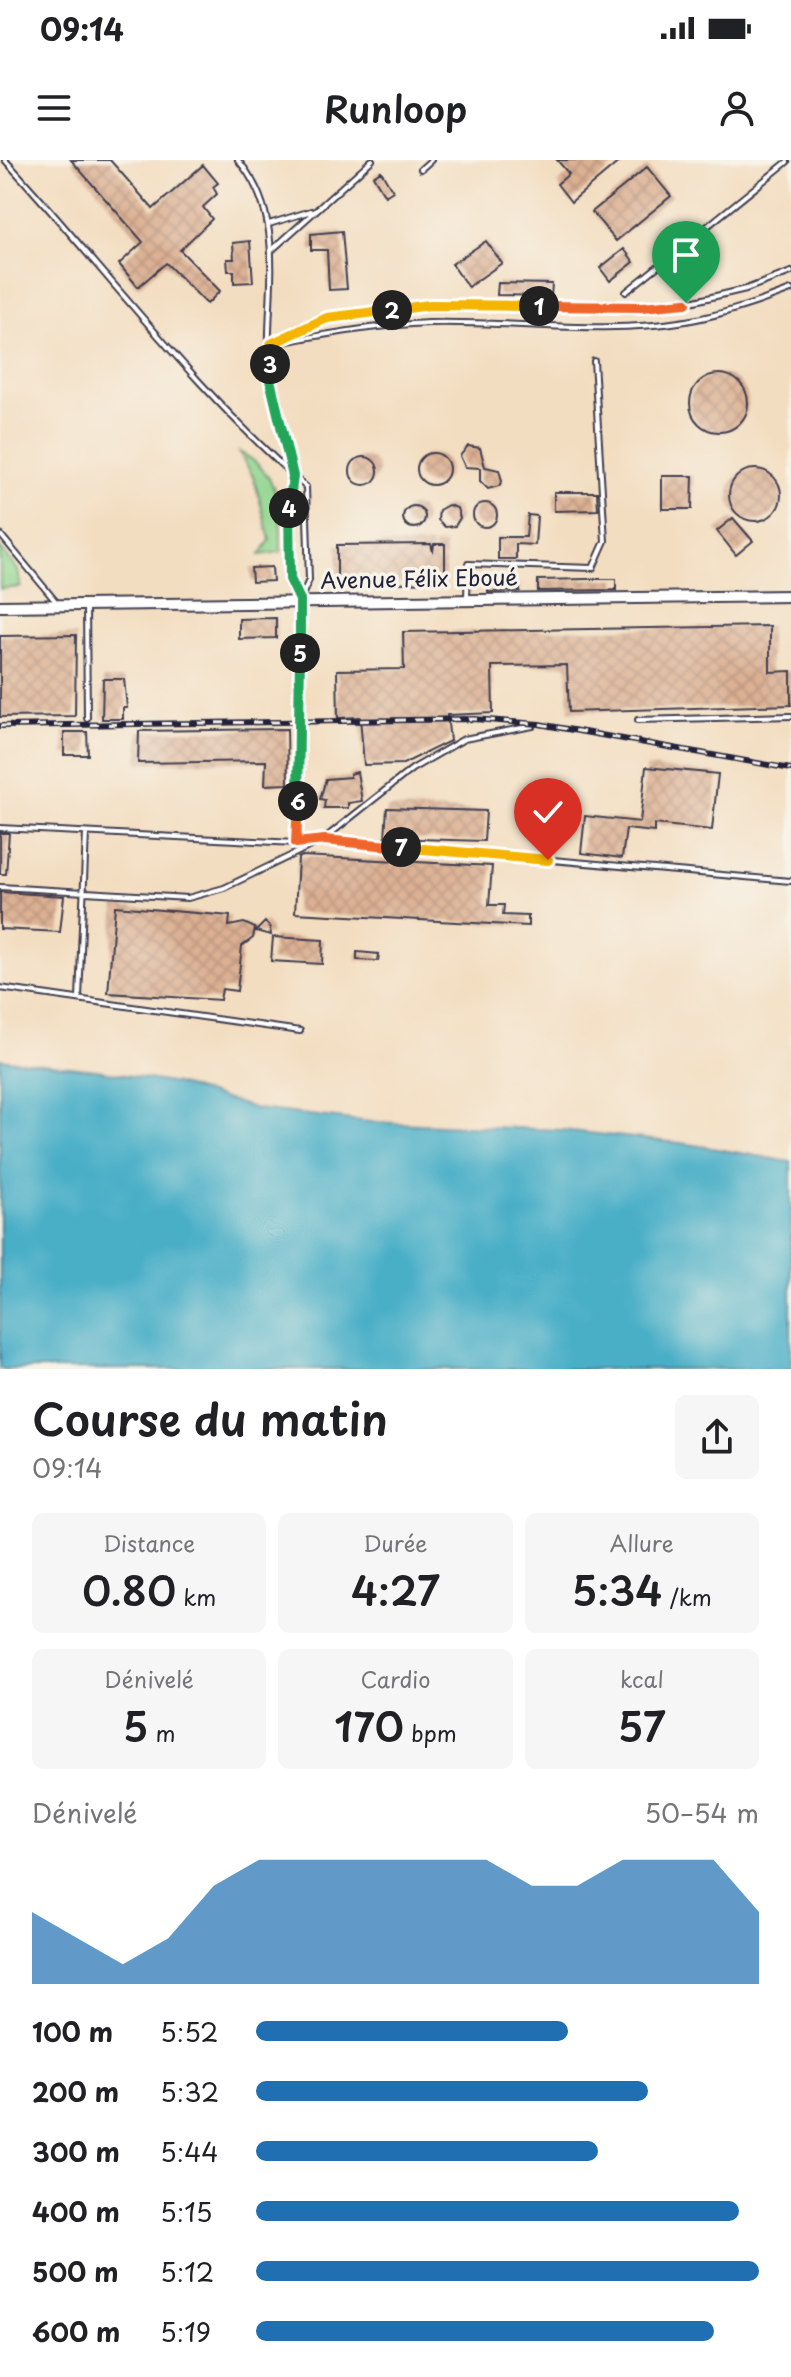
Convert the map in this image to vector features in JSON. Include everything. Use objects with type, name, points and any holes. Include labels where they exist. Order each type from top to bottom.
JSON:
[{"type":"street","name":"Avenue Félix Eboué","points":[[0,606],[86,602],[791,596]]},
{"type":"lane","points":[[5,160],[79,241],[198,384],[306,487],[309,580],[300,600],[296,843]]},
{"type":"lane","points":[[238,160],[246,169],[269,224],[272,250],[270,380],[293,476],[289,487],[290,579],[300,600]]},
{"type":"lane","points":[[272,250],[372,160]]},
{"type":"lane","points":[[421,169],[431,160]]},
{"type":"lane","points":[[626,292],[786,161],[791,168]]},
{"type":"lane","points":[[269,224],[314,210]]},
{"type":"lane","points":[[271,344],[327,318],[430,305],[642,307],[686,303],[746,289],[791,272]]},
{"type":"lane","points":[[271,344],[365,327],[429,323],[640,325],[685,321],[744,307],[791,290]]},
{"type":"lane","points":[[467,598],[468,564],[593,568],[605,541],[594,361]]},
{"type":"lane","points":[[0,534],[57,604]]},
{"type":"lane","points":[[86,602],[87,718]]},
{"type":"lane","points":[[638,720],[791,716]]},
{"type":"lane","points":[[0,887],[188,898],[224,888],[324,840],[412,769],[464,739],[533,726]]},
{"type":"lane","points":[[0,828],[296,843],[324,840],[791,881]]},
{"type":"lane","points":[[79,998],[86,833]]},
{"type":"lane","points":[[0,988],[300,1031]]},
{"type":"green space","points":[[239,452],[253,460],[271,482],[279,508],[281,552],[260,555],[270,540],[254,478]]},
{"type":"green space","points":[[0,548],[18,570],[21,587],[0,589]]},
{"type":"water","points":[[0,1059],[97,1070],[176,1084],[257,1109],[371,1122],[562,1130],[689,1144],[791,1162],[791,1369],[0,1369]]},
{"type":"building","points":[[71,160],[110,160],[153,209],[203,165],[218,183],[213,187],[217,194],[203,207],[212,219],[180,250],[220,291],[207,304],[166,263],[138,287],[119,264],[143,242]]},
{"type":"building","points":[[557,160],[621,160],[571,202],[557,184],[569,174]]},
{"type":"building","points":[[647,167],[671,196],[616,241],[592,212]]},
{"type":"building","points":[[381,171],[393,191],[385,196],[373,176]]},
{"type":"building","points":[[342,231],[347,289],[329,290],[327,250],[311,250],[311,234]]},
{"type":"building","points":[[250,241],[253,282],[234,283],[234,271],[228,271],[227,259],[234,259],[233,243]]},
{"type":"building","points":[[486,241],[502,263],[468,287],[452,264]]},
{"type":"building","points":[[624,249],[634,262],[610,281],[600,268]]},
{"type":"building","points":[[498,283],[552,284],[551,296],[497,295]]},
{"type":"building","points":[[719,374],[740,382],[748,403],[740,424],[719,432],[698,424],[690,403],[698,382]]},
{"type":"building","points":[[468,446],[480,448],[485,467],[499,470],[502,481],[499,486],[488,489],[480,481],[480,468],[465,467],[460,456]]},
{"type":"building","points":[[433,453],[445,457],[449,469],[445,481],[433,485],[421,481],[417,469],[421,457]]},
{"type":"building","points":[[364,457],[374,461],[378,471],[374,481],[364,485],[354,481],[350,471],[354,461]]},
{"type":"building","points":[[755,469],[774,476],[781,495],[774,514],[755,521],[736,514],[729,495],[736,476]]},
{"type":"building","points":[[662,476],[693,476],[692,509],[662,509]]},
{"type":"building","points":[[554,492],[597,492],[598,510],[554,511]]},
{"type":"building","points":[[485,503],[493,507],[497,515],[493,523],[485,527],[477,523],[473,515],[477,507]]},
{"type":"building","points":[[448,505],[457,508],[460,518],[455,526],[445,527],[438,520],[439,510]]},
{"type":"building","points":[[414,506],[422,509],[425,517],[422,525],[414,528],[406,525],[403,517],[406,509]]},
{"type":"building","points":[[528,515],[537,516],[535,545],[516,544],[516,559],[498,559],[498,537],[526,537]]},
{"type":"building","points":[[733,518],[753,541],[736,555],[717,531]]},
{"type":"building","points":[[431,544],[433,552],[434,544],[445,544],[445,582],[337,584],[337,545]]},
{"type":"building","points":[[272,567],[273,581],[252,582],[251,568]]},
{"type":"building","points":[[616,579],[616,590],[538,591],[538,580]]},
{"type":"building","points":[[488,584],[520,585],[520,591],[488,592]]},
{"type":"building","points":[[276,618],[276,638],[239,639],[239,619]]},
{"type":"building","points":[[770,626],[770,672],[791,671],[791,705],[569,712],[567,665],[492,666],[493,713],[447,715],[450,741],[403,764],[364,765],[360,717],[338,718],[337,670],[404,669],[403,632]]},
{"type":"building","points":[[76,635],[75,716],[0,717],[0,636]]},
{"type":"building","points":[[103,679],[124,679],[127,708],[123,708],[123,719],[102,719]]},
{"type":"building","points":[[287,729],[288,784],[265,785],[266,761],[138,763],[139,731]]},
{"type":"building","points":[[64,732],[87,732],[88,755],[64,755]]},
{"type":"building","points":[[646,767],[718,774],[712,830],[654,824],[654,832],[626,829],[622,858],[581,853],[585,816],[640,822]]},
{"type":"building","points":[[357,772],[362,801],[348,803],[348,808],[324,808],[325,800],[320,799],[326,779],[350,777],[350,774]]},
{"type":"building","points":[[387,808],[486,811],[484,841],[385,838]]},
{"type":"building","points":[[0,833],[9,833],[6,874],[0,874]]},
{"type":"building","points":[[298,858],[492,866],[489,905],[504,905],[503,915],[528,916],[528,926],[295,913]]},
{"type":"building","points":[[0,892],[64,896],[60,932],[0,929]]},
{"type":"building","points":[[115,906],[230,916],[229,926],[244,923],[255,928],[253,938],[242,946],[237,991],[222,989],[220,1000],[108,993]]},
{"type":"building","points":[[265,922],[270,927],[271,935],[256,931]]},
{"type":"building","points":[[273,937],[323,940],[322,964],[271,961]]},
{"type":"building","points":[[357,952],[379,954],[378,961],[357,960]]},
{"type":"railway","points":[[0,726],[474,719],[539,724],[791,769]]},
{"type":"route","points":[[548,860],[324,840],[296,843],[301,723],[300,600],[290,579],[289,487],[293,476],[270,380],[271,344],[327,318],[430,305],[642,307],[686,303]]}]
